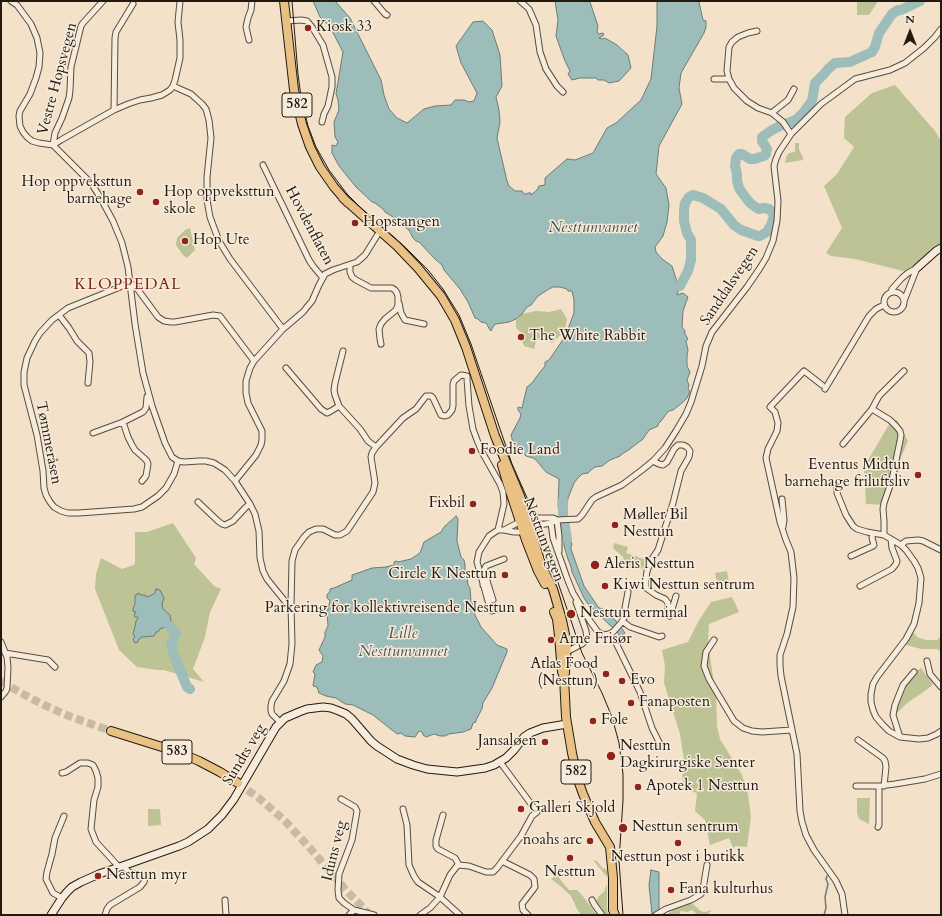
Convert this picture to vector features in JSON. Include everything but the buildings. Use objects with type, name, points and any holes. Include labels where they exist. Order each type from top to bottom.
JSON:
[{"type":"main road","name":"Nesttunvegen","points":[[284,1],[294,90],[302,124],[310,147],[320,167],[343,198],[378,234],[413,262]]},
{"type":"main road","name":"Nesttunvegen","points":[[343,198],[397,246],[434,286],[455,320],[466,347],[496,436],[498,450],[507,482],[524,520],[538,571],[546,586],[557,620],[564,653],[567,724],[572,753],[578,780],[595,822],[610,847],[614,915]]},
{"type":"main road","name":"Nesttunvegen","points":[[527,530],[553,589],[566,635],[564,653]]},
{"type":"main road","name":"583","points":[[111,731],[178,752],[199,761],[238,783]]},
{"type":"street","points":[[11,1],[17,5],[31,24],[37,38],[40,53],[39,67],[36,78],[30,94],[20,111],[20,126],[23,132],[32,141],[53,145],[90,183],[107,210],[122,243],[128,267],[143,373],[157,424],[164,443],[172,457],[178,461],[214,463],[225,470],[235,481],[250,504],[254,514],[259,531],[261,565],[263,571],[267,579],[288,605],[291,605]]},
{"type":"street","name":"Vestre Hopsvegen","points":[[53,145],[55,134],[62,118],[70,90],[70,74],[81,26],[103,1]]},
{"type":"street","points":[[53,145],[114,110],[128,104],[162,95],[170,90],[173,86],[179,64],[181,48],[178,22],[180,1]]},
{"type":"street","points":[[248,40],[246,27],[252,1]]},
{"type":"street","points":[[374,1],[387,15]]},
{"type":"street","points":[[520,1],[529,9],[536,25],[540,52],[546,69],[557,86],[563,92]]},
{"type":"street","points":[[114,110],[116,32],[133,4]]},
{"type":"street","points":[[286,21],[307,21],[312,26],[323,46],[332,77],[332,88],[328,106],[322,122]]},
{"type":"street","name":"Sanddalsvegen","points":[[527,530],[558,520],[578,519],[592,500],[622,485],[653,461],[665,448],[686,414],[702,366],[706,346],[712,332],[747,287],[763,263],[773,241],[776,231],[778,211],[778,192],[774,174],[775,162],[783,146],[791,134],[821,104],[855,79],[890,70],[905,63],[924,48],[941,29]]},
{"type":"street","points":[[757,31],[738,37],[729,47],[729,79],[734,88],[747,101],[758,108],[772,113],[784,124],[791,134]]},
{"type":"street","points":[[714,79],[729,79]]},
{"type":"street","points":[[173,86],[191,94],[206,109],[211,138],[207,200],[210,217],[219,241],[230,259],[283,329]]},
{"type":"street","points":[[772,113],[788,100],[794,89]]},
{"type":"street","name":"Hovdenflaten","points":[[263,165],[313,266],[323,278]]},
{"type":"street","points":[[235,481],[256,454],[262,440],[262,431],[248,403],[246,393],[248,373],[254,361],[283,329],[303,312],[312,301],[325,274],[350,265],[361,259],[378,234]]},
{"type":"street","points":[[917,268],[902,307],[896,312],[889,311],[884,305],[885,297],[902,278],[917,268],[941,248]]},
{"type":"street","points":[[350,265],[350,272],[352,277],[356,280],[371,288],[392,288],[395,290],[401,313],[405,320],[424,324]]},
{"type":"street","points":[[130,283],[136,287],[152,310],[164,321],[175,322],[213,315],[220,316],[254,361]]},
{"type":"street","name":"Tømmeråsen","points":[[130,283],[68,308],[46,326],[35,341],[27,358],[24,381],[37,435],[43,471],[44,488],[46,495],[54,507],[68,513],[134,509],[142,507],[158,496],[166,488],[174,474],[178,461]]},
{"type":"street","points":[[891,292],[897,292],[904,301]]},
{"type":"street","points":[[381,344],[379,329],[381,324],[396,310],[399,302]]},
{"type":"street","points":[[845,915],[842,894],[836,881],[814,850],[806,835],[800,811],[797,754],[780,665],[780,655],[791,620],[794,580],[791,552],[783,532],[766,458],[768,449],[777,431],[778,423],[775,412],[770,407],[804,371],[823,387],[838,369],[869,316],[876,309],[884,305]]},
{"type":"street","points":[[59,315],[77,341],[89,353],[90,362],[88,384]]},
{"type":"street","points":[[342,351],[335,383],[335,395],[339,406],[360,429],[368,441],[376,447]]},
{"type":"street","points":[[286,368],[325,412],[331,412],[339,406]]},
{"type":"street","points":[[843,444],[872,409],[879,396],[904,371]]},
{"type":"street","points":[[280,723],[272,714],[271,706],[272,701],[284,682],[290,664],[293,639],[291,567],[295,550],[304,537],[313,530],[323,530],[335,536],[347,531],[373,492],[375,483],[371,457],[376,447],[403,418],[416,408],[426,396],[431,396],[433,398],[441,415],[448,415],[453,406],[454,381],[461,375],[466,376],[467,379],[469,406],[477,440],[503,492],[504,504],[501,530]]},
{"type":"street","points":[[93,433],[123,422],[143,412],[146,408],[148,392]]},
{"type":"street","points":[[872,409],[890,420],[900,431],[901,435],[892,480],[884,503],[884,535]]},
{"type":"street","points":[[123,422],[128,437],[135,450],[147,461],[147,470],[142,481]]},
{"type":"street","name":"Sanddalsvegen","points":[[653,461],[659,464],[667,462],[678,445],[687,446],[690,451],[690,457],[680,471],[673,502],[658,550],[647,571],[646,579],[646,588],[656,596],[665,599],[668,603],[668,615],[670,616],[676,596]]},
{"type":"street","points":[[837,483],[837,493],[850,523],[857,529],[884,535],[901,545],[914,561],[920,572],[920,590],[917,614],[914,624],[908,636],[873,684],[871,702],[876,717],[889,731],[900,737],[911,739],[928,738],[941,731]]},
{"type":"street","points":[[782,498],[784,520],[783,532]]},
{"type":"street","points":[[198,502],[218,521],[225,525],[233,520],[250,504]]},
{"type":"street","name":"Sanddalsvegen","points":[[524,520],[553,518],[558,520]]},
{"type":"street","points":[[493,600],[478,567],[478,556],[484,542],[489,536],[524,520]]},
{"type":"street","name":"Nesttunvegen","points":[[558,520],[559,554]]},
{"type":"street","name":"Nesttunvegen","points":[[551,523],[553,538],[562,568],[573,593],[587,635],[585,642],[564,653]]},
{"type":"street","points":[[501,530],[514,532],[527,530]]},
{"type":"street","points":[[851,556],[874,545],[872,538],[873,533]]},
{"type":"street","points":[[860,586],[892,569],[896,564],[897,561],[892,548],[891,539]]},
{"type":"street","points":[[901,545],[906,541],[918,540],[941,550]]},
{"type":"street","points":[[498,609],[492,610],[484,570],[486,566],[504,560]]},
{"type":"street","points":[[628,592],[623,623],[611,633],[640,692],[652,728],[660,744]]},
{"type":"street","name":"Nesttunvegen","points":[[573,593],[598,632],[604,635],[611,633]]},
{"type":"street","points":[[623,623],[644,633],[658,637],[660,635]]},
{"type":"street","name":"Nesttunvegen","points":[[566,635],[569,641],[576,646]]},
{"type":"street","points":[[714,640],[706,652],[704,666],[709,679],[734,721],[743,728],[752,731],[767,732],[792,730]]},
{"type":"street","points":[[1,642],[8,667],[7,688],[1,697]]},
{"type":"street","points":[[4,656],[48,660],[55,667]]},
{"type":"street","points":[[927,661],[930,674],[941,687]]},
{"type":"street","points":[[900,737],[893,715],[895,705],[903,685],[914,672]]},
{"type":"street","name":"Sundts veg","points":[[51,915],[62,898],[72,887],[80,882],[188,842],[208,829],[222,815],[234,799],[273,732],[280,723],[285,718],[307,709],[322,707],[331,708],[346,714],[371,741],[397,759],[427,769],[457,772],[494,766],[511,754],[524,737],[530,733],[543,728],[567,724]]},
{"type":"street","points":[[858,740],[885,761],[886,767],[882,786],[878,828]]},
{"type":"street","points":[[62,773],[66,772],[80,762],[93,765],[98,778],[98,787],[94,800],[91,829],[96,842],[129,872],[145,878],[140,887],[110,905],[105,915]]},
{"type":"street","points":[[459,865],[469,866],[486,872],[493,872],[521,836],[532,816],[537,812],[500,762]]},
{"type":"street","points":[[856,786],[882,786],[925,779],[941,774]]},
{"type":"street","name":"Iduns veg","points":[[341,799],[355,807],[357,811],[352,840],[340,874],[338,890],[339,898],[354,910]]},
{"type":"street","points":[[403,809],[407,825],[410,868],[418,882],[440,897],[460,915]]},
{"type":"street","points":[[443,815],[436,840],[436,846],[438,849],[455,858],[459,865]]},
{"type":"street","points":[[62,898],[53,893],[46,879],[55,838],[64,816]]},
{"type":"street","points":[[503,859],[534,879],[535,887],[522,904],[523,910],[528,915]]},
{"type":"street","points":[[420,915],[430,908],[440,897],[450,875],[459,865]]},
{"type":"street","points":[[656,915],[666,908],[691,900],[701,894],[707,865]]},
{"type":"street","points":[[225,900],[226,915]]},
{"type":"street","points":[[592,900],[602,915]]},
{"type":"street","points":[[663,915],[666,908]]},
{"type":"street","points":[[349,915],[354,910],[374,915]]},
{"type":"green space","points":[[857,1],[878,1],[869,15],[857,15]]},
{"type":"green space","points":[[895,85],[935,131],[941,141],[941,246],[930,250],[921,263],[907,272],[855,259],[831,256],[826,253],[842,228],[824,186],[837,174],[854,147],[844,138],[845,117],[872,93]]},
{"type":"green space","points":[[795,143],[799,143],[799,149],[803,160],[785,163],[786,157],[789,153],[795,152]]},
{"type":"green space","name":"Hop Ute","points":[[190,228],[195,250],[187,258],[176,245],[177,238],[185,230]]},
{"type":"green space","points":[[561,309],[567,319],[565,331],[552,343],[543,337],[536,342],[534,349],[524,346],[522,340],[524,335],[516,328],[516,320],[522,314],[536,311],[549,312]]},
{"type":"green space","points":[[897,420],[908,441],[901,457],[899,470],[887,505],[866,504],[864,467],[891,421]]},
{"type":"green space","points":[[173,523],[196,558],[194,564],[214,586],[221,589],[210,612],[205,637],[193,669],[204,682],[164,670],[137,667],[119,650],[95,589],[96,574],[101,558],[122,569],[134,565],[135,532],[147,532]]},
{"type":"green space","points":[[614,543],[628,547],[626,553],[647,560],[643,569],[631,565],[629,570],[627,570],[623,557],[613,548]]},
{"type":"green space","points":[[727,571],[730,588],[719,591],[715,573]]},
{"type":"green space","points":[[732,597],[739,612],[709,624],[708,644],[716,695],[717,726],[720,739],[742,775],[748,794],[751,817],[747,847],[736,846],[733,848],[729,838],[710,845],[705,820],[695,811],[697,793],[686,790],[682,777],[684,760],[680,734],[664,683],[665,666],[662,650],[688,642],[698,622],[711,602]]},
{"type":"green space","points":[[913,632],[917,637],[926,640],[937,640],[941,636],[941,652],[937,649],[921,649],[906,645]]},
{"type":"green space","points":[[921,668],[933,684],[906,704],[896,714],[897,702],[904,688],[909,679]]},
{"type":"green space","points":[[857,798],[870,798],[869,824],[859,819],[857,814]]},
{"type":"green space","points":[[148,809],[160,809],[161,825],[148,826]]},
{"type":"green space","points":[[593,860],[597,861],[603,869],[605,868],[607,871],[607,877]]},
{"type":"green space","points":[[554,872],[569,890],[577,890],[582,895],[597,915],[581,915],[571,896],[551,879],[555,876]]},
{"type":"green space","points":[[607,884],[608,915],[606,915],[596,901],[604,892]]},
{"type":"green space","points":[[691,903],[701,911],[711,911],[706,915],[698,915],[692,910],[687,912],[681,911],[679,915],[666,915],[673,910]]},
{"type":"water","name":"Nesttunvannet","points":[[313,1],[335,1],[350,18],[381,80],[389,109],[397,118],[407,123],[424,109],[435,106],[451,105],[455,100],[464,100],[469,102],[474,101],[477,93],[461,63],[456,46],[473,22],[483,21],[492,30],[500,55],[502,86],[496,97],[500,122],[497,138],[507,181],[509,186],[515,191],[522,191],[524,194],[531,193],[531,195],[539,186],[545,185],[545,178],[567,159],[575,160],[593,153],[607,128],[616,123],[641,100],[651,79],[657,26],[657,1],[699,2],[703,20],[706,21],[706,27],[681,73],[679,88],[682,104],[659,146],[656,174],[666,188],[669,205],[667,222],[663,236],[655,247],[656,252],[662,259],[672,266],[680,286],[677,295],[683,293],[688,297],[683,311],[682,327],[688,339],[686,341],[688,350],[687,366],[690,372],[687,380],[689,385],[688,389],[690,391],[687,398],[682,403],[673,410],[669,411],[658,426],[649,430],[643,439],[630,449],[602,466],[595,467],[588,473],[582,474],[574,483],[568,498],[566,514],[560,514],[558,506],[559,479],[546,472],[536,460],[526,456],[522,451],[514,447],[516,445],[512,440],[511,435],[520,418],[521,414],[518,407],[522,408],[527,387],[545,366],[545,362],[549,360],[564,338],[568,329],[574,313],[572,291],[568,291],[567,289],[560,287],[553,287],[538,296],[516,319],[509,322],[496,324],[491,331],[486,323],[475,318],[460,289],[444,270],[442,265],[413,238],[409,230],[372,202],[356,187],[339,166],[332,153],[332,145],[336,146],[338,142],[335,137],[334,122],[339,110],[336,94],[343,52],[330,27],[320,17]]},
{"type":"water","points":[[555,1],[591,1],[590,2],[598,26],[597,32],[599,34],[603,33],[604,35],[599,38],[605,38],[617,45],[628,55],[631,68],[619,81],[609,83],[596,78],[580,78],[572,80],[568,74],[570,71],[556,36],[558,20]]},
{"type":"water","name":"Lille Nesttunvannet","points":[[456,516],[458,519],[457,541],[461,557],[464,560],[465,573],[470,588],[471,601],[475,610],[475,615],[481,627],[497,645],[507,649],[507,652],[492,688],[483,703],[476,722],[473,723],[471,729],[445,736],[434,734],[426,737],[419,731],[415,737],[405,736],[401,733],[397,734],[373,715],[353,705],[345,704],[336,698],[319,693],[317,687],[313,686],[315,674],[313,672],[316,665],[322,662],[323,656],[319,650],[328,626],[327,613],[330,601],[327,598],[327,595],[330,589],[352,580],[352,575],[372,568],[394,565],[394,562],[396,561],[398,562],[411,559],[420,553],[424,542],[441,532],[444,527]]},
{"type":"water","points":[[568,525],[567,530],[572,545],[571,549],[584,586],[599,608],[604,609],[617,622],[625,633],[619,637],[619,634],[588,604],[572,572],[564,546],[563,528],[564,526]]},
{"type":"water","points":[[156,589],[160,590],[164,598],[162,604],[163,609],[170,615],[170,625],[160,629],[154,636],[142,637],[135,643],[133,639],[135,637],[133,634],[138,617],[135,617],[134,615],[136,612],[133,611],[135,595],[138,593],[145,595],[146,597],[150,596],[155,593]]},
{"type":"water","points":[[651,870],[659,872],[659,910],[652,914],[649,885]]},
{"type":"waterway","points":[[680,286],[688,271],[691,260],[691,240],[687,233],[684,221],[685,203],[689,197],[693,195],[703,198],[721,209],[734,225],[741,230],[758,236],[767,232],[774,216],[773,213],[769,209],[757,208],[750,203],[743,194],[739,188],[737,180],[735,166],[736,158],[739,154],[742,154],[750,159],[764,156],[767,149],[762,141],[762,137],[772,130],[797,119],[803,113],[812,101],[815,83],[828,69],[835,63],[850,62],[872,52],[879,33],[892,14],[920,1]]},
{"type":"waterway","points":[[563,501],[563,514],[567,539]]},
{"type":"waterway","points":[[169,626],[176,633],[171,645],[187,687],[190,689]]},
{"type":"waterway","points":[[824,915],[826,908],[825,897],[828,884],[826,879],[827,876]]},
{"type":"tunnel","points":[[1,681],[44,705],[69,716],[111,731]]},
{"type":"tunnel","points":[[238,783],[260,799],[285,821],[370,915]]},
{"type":"tram line","points":[[292,1],[301,97],[308,126],[316,147],[329,170],[347,194],[428,270],[443,289],[459,315],[471,344],[512,464],[536,518],[582,653],[612,717],[619,743],[623,774],[619,861],[623,915]]},
{"type":"place","name":"Kiosk 33","points":[[308,28]]},
{"type":"place","name":"Hop oppveksttun barnehage","points":[[140,192]]},
{"type":"place","name":"Hop oppveksttun skole","points":[[156,202]]},
{"type":"place","name":"Hopstangen","points":[[355,223]]},
{"type":"place","name":"Hop Ute","points":[[185,241]]},
{"type":"place","name":"The White Rabbit","points":[[521,337]]},
{"type":"place","name":"Foodie Land","points":[[472,451]]},
{"type":"place","name":"Eventus Midtun barnehage friluftsliv","points":[[918,475]]},
{"type":"place","name":"Fixbil","points":[[473,504]]},
{"type":"place","name":"Møller Bil Nesttun","points":[[615,525]]},
{"type":"place","name":"Aleris Nesttun","points":[[595,565]]},
{"type":"place","name":"Circle K Nesttun","points":[[505,575]]},
{"type":"place","name":"Kiwi Nesttun sentrum","points":[[605,586]]},
{"type":"place","name":"Parkering for kollektivreisende Nesttun","points":[[523,609]]},
{"type":"place","name":"Nesttun terminal","points":[[571,614]]},
{"type":"place","name":"Arne Frisør","points":[[551,640]]},
{"type":"place","name":"Atlas Food (Nesttun)","points":[[606,674]]},
{"type":"place","name":"Evo","points":[[622,681]]},
{"type":"place","name":"Fanaposten","points":[[631,703]]},
{"type":"place","name":"Fole","points":[[593,721]]},
{"type":"place","name":"Jansaløen","points":[[545,742]]},
{"type":"place","name":"Nesttun Dagkirurgiske Senter","points":[[611,756]]},
{"type":"place","name":"Apotek 1 Nesttun","points":[[638,787]]},
{"type":"place","name":"Galleri Skjold","points":[[521,809]]},
{"type":"place","name":"Nesttun sentrum","points":[[623,828]]},
{"type":"place","name":"noahs arc","points":[[590,841]]},
{"type":"place","name":"Nesttun post i butikk","points":[[678,843]]},
{"type":"place","name":"Nesttun","points":[[570,858]]},
{"type":"place","name":"Nesttun myr","points":[[98,876]]},
{"type":"place","name":"Fana kulturhus","points":[[671,890]]},
{"type":"district","name":"KLOPPEDAL","points":[[128,285]]}]
